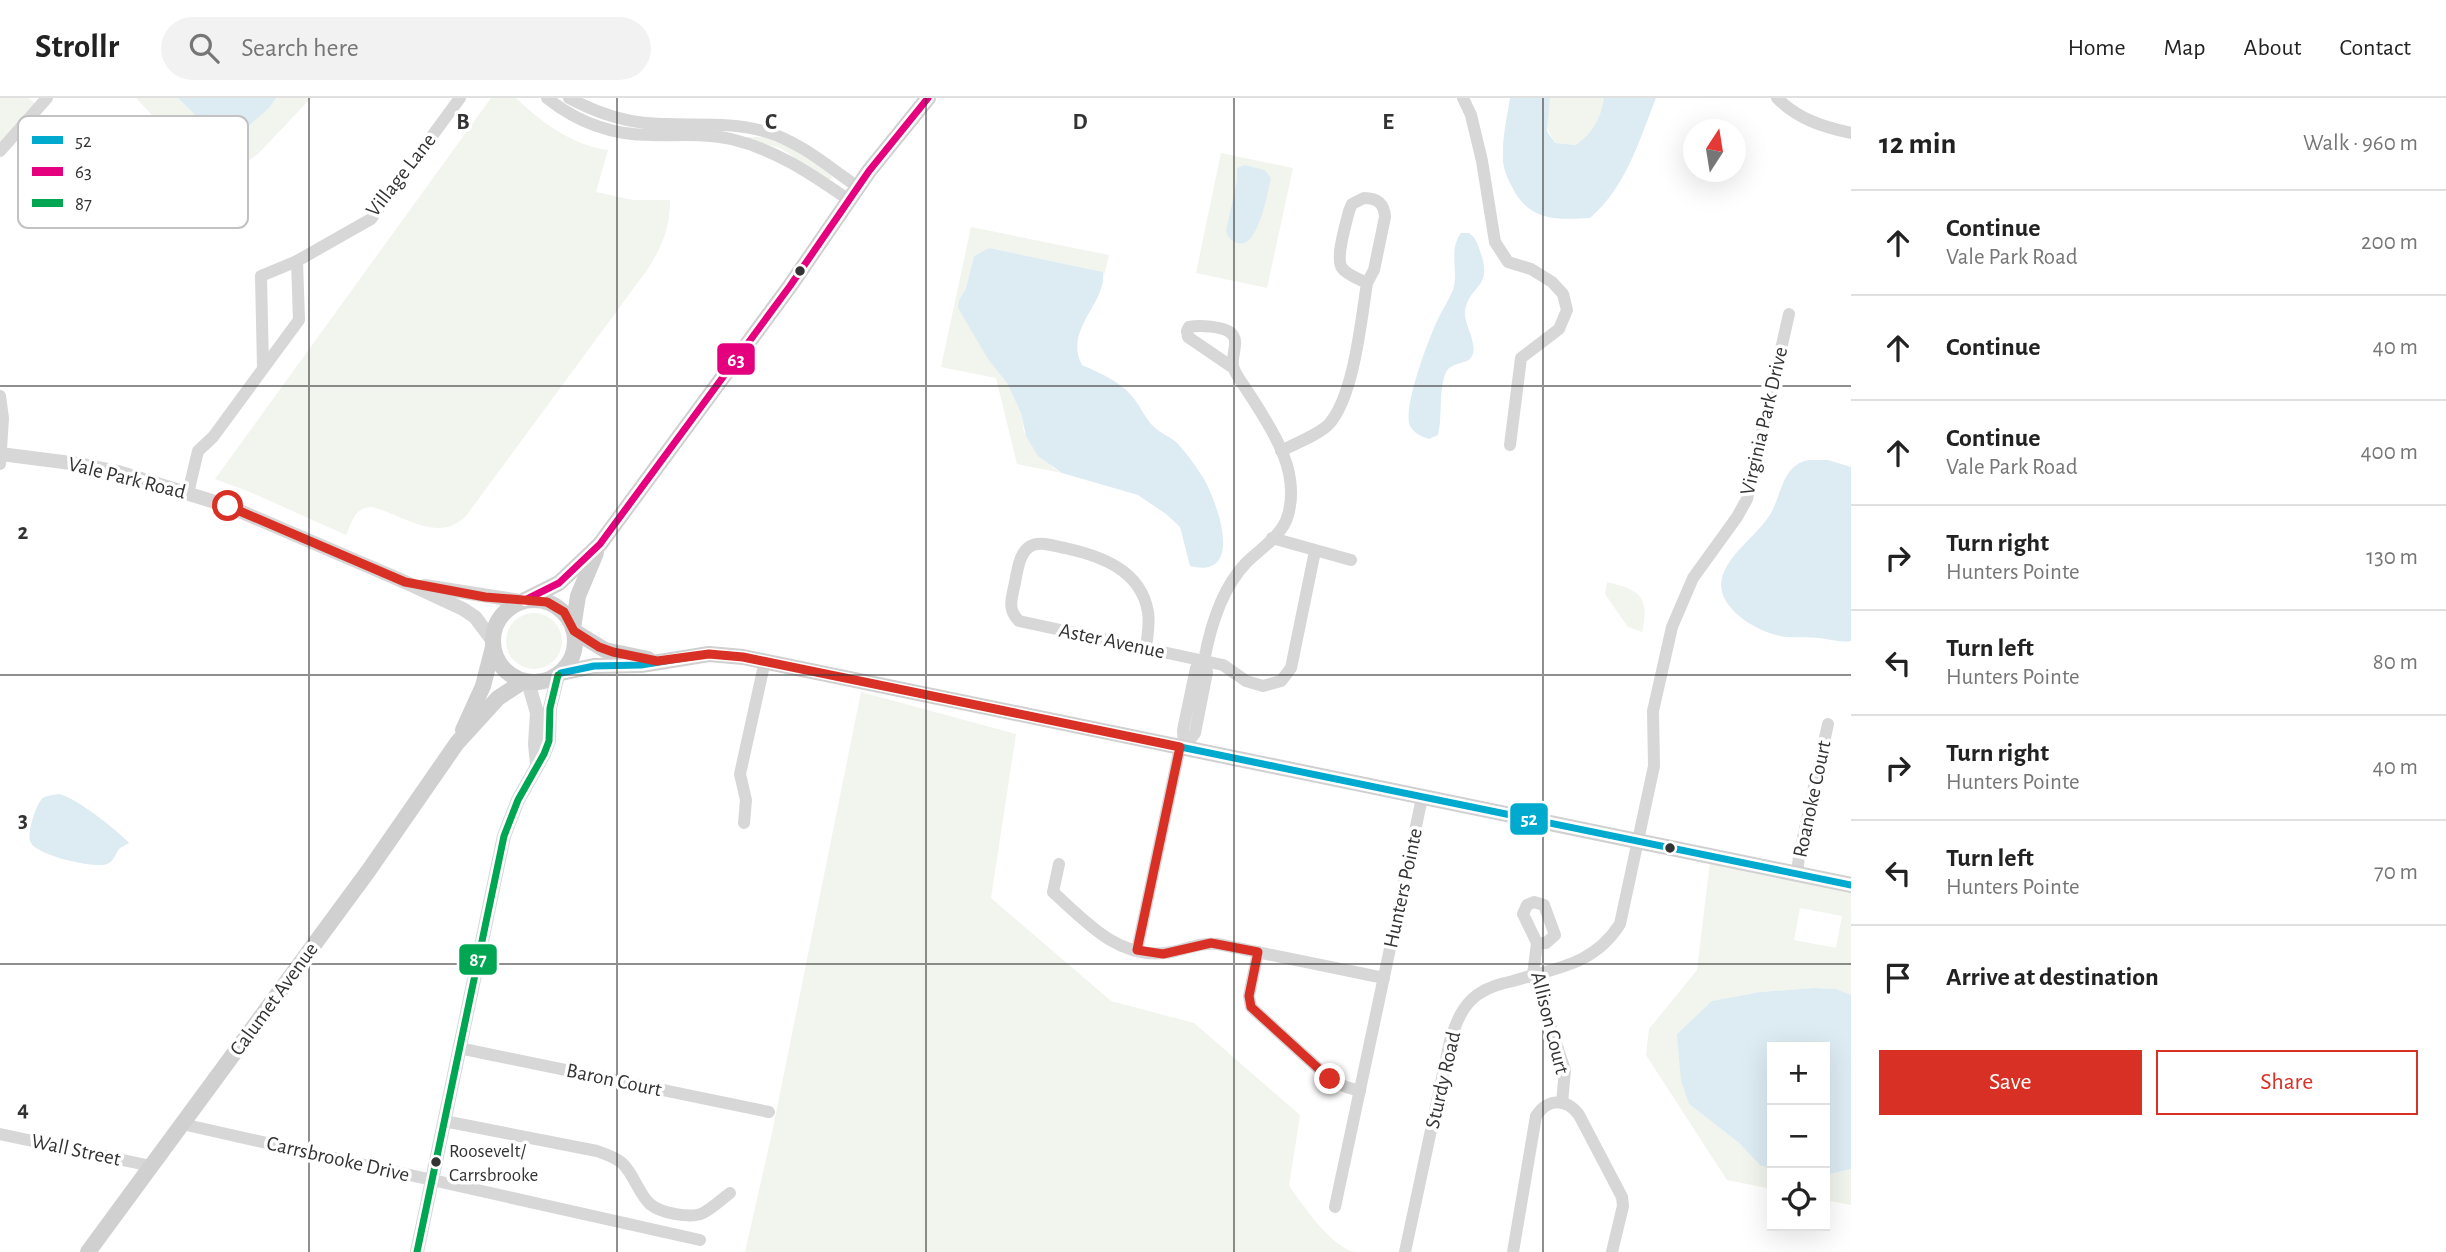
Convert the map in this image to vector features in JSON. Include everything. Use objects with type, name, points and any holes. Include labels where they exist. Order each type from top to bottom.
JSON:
[{"type":"main road","points":[[928,98],[901,130],[600,544],[559,583],[510,607],[501,616],[493,644],[506,670],[526,681],[544,681],[560,674],[594,666],[641,665],[709,654],[726,654],[1851,885]]},
{"type":"main road","points":[[560,674],[573,653],[578,596],[600,544]]},
{"type":"main road","points":[[523,601],[539,600],[556,606],[564,612],[574,629],[605,650],[657,661]]},
{"type":"main road","name":"Calumet Avenue","points":[[457,743],[483,686],[493,644]]},
{"type":"main road","name":"Calumet Avenue","points":[[88,1252],[369,870],[457,743],[498,698],[526,681]]},
{"type":"street","points":[[31,116],[47,98]]},
{"type":"street","name":"Village Lane","points":[[263,367],[261,276],[297,261],[371,219],[459,98]]},
{"type":"street","points":[[547,98],[579,119],[615,132],[705,135],[766,149],[854,194]]},
{"type":"street","points":[[569,98],[598,112],[625,120],[661,124],[721,124],[766,132],[805,151],[854,194]]},
{"type":"street","points":[[1463,98],[1471,116],[1482,161],[1495,242],[1508,262],[1531,269],[1552,282],[1563,294],[1567,310],[1559,329],[1521,358],[1510,445]]},
{"type":"street","points":[[1777,98],[1807,120],[1851,133]]},
{"type":"street","points":[[0,151],[18,131]]},
{"type":"street","points":[[1282,451],[1328,426],[1340,407],[1348,384],[1367,283],[1374,270],[1385,216],[1384,208],[1378,201],[1364,198],[1352,204],[1349,211],[1339,259],[1341,267],[1367,283]]},
{"type":"street","points":[[188,493],[198,451],[213,438],[299,320],[297,261]]},
{"type":"street","name":"Virginia Park Drive","points":[[1638,840],[1654,766],[1653,711],[1672,627],[1693,578],[1747,499],[1789,314]]},
{"type":"street","points":[[1137,950],[1182,748],[1195,733],[1207,672],[1204,661],[1217,614],[1231,585],[1245,565],[1288,517],[1292,495],[1288,466],[1282,451],[1232,367]]},
{"type":"street","points":[[0,396],[3,418],[0,464]]},
{"type":"street","name":"Vale Park Road","points":[[0,454],[118,472],[188,493],[261,520],[405,582],[471,614],[493,644]]},
{"type":"street","points":[[1272,538],[1351,560]]},
{"type":"street","name":"Aster Avenue","points":[[1146,650],[1149,614],[1142,594],[1116,565],[1084,552],[1040,543],[1028,548],[1021,558],[1010,605],[1013,615],[1019,621],[1146,650],[1226,666],[1242,678],[1258,685],[1273,684],[1284,678],[1291,668],[1315,551]]},
{"type":"street","name":"Vale Park Road","points":[[405,582],[523,601]]},
{"type":"street","points":[[744,823],[746,800],[740,774],[765,661]]},
{"type":"street","points":[[417,1252],[507,827],[549,741],[550,708],[560,674]]},
{"type":"street","points":[[526,681],[537,713],[537,764]]},
{"type":"street","name":"Roanoke Court","points":[[1797,874],[1798,856],[1828,724]]},
{"type":"street","name":"Hunters Pointe","points":[[1335,1207],[1422,798]]},
{"type":"street","name":"Sturdy Road","points":[[1405,1252],[1456,1023],[1465,1007],[1477,995],[1492,987],[1584,959],[1611,939],[1625,908],[1638,840]]},
{"type":"street","name":"Hunters Pointe","points":[[1059,864],[1053,892],[1104,938],[1118,946],[1163,954],[1211,943],[1384,978]]},
{"type":"street","name":"Allison Court","points":[[1537,943],[1533,975],[1563,1060],[1565,1079],[1562,1103]]},
{"type":"street","points":[[1258,952],[1249,996],[1251,1007],[1330,1079],[1360,1091]]},
{"type":"street","name":"Baron Court","points":[[459,1048],[769,1112]]},
{"type":"street","points":[[1513,1252],[1536,1116],[1551,1103],[1572,1106],[1580,1115],[1622,1197],[1623,1206],[1612,1252]]},
{"type":"street","points":[[444,1121],[597,1151],[610,1156],[628,1171],[648,1203],[666,1211],[693,1215],[702,1213],[730,1193]]},
{"type":"street","name":"Carrsbrooke Drive","points":[[182,1124],[700,1240]]},
{"type":"street","name":"Wall Street","points":[[0,1134],[151,1166]]},
{"type":"shaded area","points":[[0,98],[28,98],[35,103],[24,116],[18,116],[18,122],[0,143]]},
{"type":"shaded area","points":[[136,98],[178,98],[196,116],[153,116]]},
{"type":"shaded area","points":[[178,98],[276,98],[248,127],[248,116],[196,116]]},
{"type":"shaded area","points":[[276,98],[311,98],[248,161],[248,127]]},
{"type":"shaded area","points":[[491,98],[516,98],[558,132],[582,144],[608,150],[596,192],[633,200],[670,200],[669,220],[664,237],[647,270],[466,516],[455,524],[432,528],[372,507],[358,512],[346,535],[215,479]]},
{"type":"shaded area","points":[[1510,98],[1550,98],[1547,131],[1555,143],[1576,145],[1595,124],[1604,98],[1656,98],[1637,147],[1613,192],[1590,218],[1565,219],[1543,216],[1525,206],[1508,179],[1503,151]]},
{"type":"shaded area","points":[[1550,98],[1604,98],[1596,125],[1577,145],[1555,143],[1546,126]]},
{"type":"shaded area","points":[[739,137],[764,137],[789,147],[831,175],[832,179],[827,179],[780,148]]},
{"type":"shaded area","points":[[1221,153],[1293,168],[1267,288],[1196,273]],"holes":[[[1245,165],[1265,170],[1271,178],[1263,211],[1231,208],[1237,180]]]},
{"type":"shaded area","points":[[1245,165],[1265,170],[1271,178],[1265,206],[1256,229],[1245,243],[1238,243],[1230,238],[1226,231],[1237,168]]},
{"type":"shaded area","points":[[971,227],[1109,255],[1104,276],[1103,272],[989,248],[974,256],[966,288],[959,300],[1007,383],[1021,413],[1024,432],[1053,468],[1062,473],[1017,464],[996,378],[941,367]]},
{"type":"shaded area","points":[[1461,233],[1469,233],[1475,239],[1484,264],[1482,280],[1470,297],[1465,314],[1473,351],[1470,359],[1452,366],[1446,372],[1438,435],[1429,439],[1417,434],[1410,426],[1410,401],[1429,341],[1453,290],[1454,254]]},
{"type":"shaded area","points":[[989,248],[1103,272],[1099,295],[1081,328],[1078,340],[1082,365],[1124,388],[1153,426],[1176,442],[1186,453],[1204,479],[1215,505],[1223,537],[1222,551],[1217,562],[1207,567],[1190,566],[1180,527],[1138,495],[1062,473],[1038,456],[1026,436],[1021,413],[1007,383],[988,359],[958,308],[974,256]]},
{"type":"shaded area","points":[[1828,460],[1851,467],[1851,641],[1787,637],[1766,632],[1735,612],[1723,594],[1721,583],[1728,564],[1766,521],[1788,473],[1800,463]]},
{"type":"shaded area","points":[[1607,582],[1628,588],[1640,597],[1645,611],[1642,632],[1628,627],[1605,594]]},
{"type":"shaded area","points":[[528,613],[540,613],[550,617],[558,625],[562,641],[558,657],[550,665],[540,669],[528,669],[518,665],[510,657],[506,647],[506,635],[510,625],[518,617]]},
{"type":"shaded area","points":[[861,692],[1016,734],[991,898],[1111,1001],[1194,1023],[1300,1115],[1289,1186],[1326,1233],[1335,1242],[1354,1252],[745,1252],[772,1133]]},
{"type":"shaded area","points":[[59,794],[85,807],[129,843],[120,848],[109,863],[100,865],[66,860],[35,848],[31,843],[30,833],[37,806],[43,798]]},
{"type":"shaded area","points":[[1710,862],[1851,891],[1851,995],[1836,989],[1814,988],[1760,992],[1713,1001],[1677,1034],[1689,1104],[1738,1142],[1761,1166],[1767,1167],[1767,1188],[1727,1180],[1646,1055],[1649,1029],[1697,970]],"holes":[[[1800,908],[1842,916],[1836,948],[1794,940]]]},
{"type":"shaded area","points":[[1814,988],[1836,989],[1851,995],[1851,1169],[1830,1174],[1830,1042],[1767,1042],[1767,1167],[1761,1166],[1738,1142],[1689,1104],[1681,1080],[1677,1034],[1712,1001],[1760,992]]},
{"type":"shaded area","points":[[1851,1169],[1851,1205],[1830,1201],[1830,1174]]},
{"type":"transit line","name":"63","points":[[525,600],[559,583],[600,544],[790,286],[869,171],[928,98]]},
{"type":"transit line","name":"52","points":[[561,673],[594,666],[641,665],[709,654],[743,657],[1851,885]]},
{"type":"transit line","name":"87","points":[[417,1252],[504,836],[518,800],[549,741],[550,708],[558,675]]},
{"type":"place","name":"Roosevelt/ Carrsbrooke","points":[[436,1162]]},
{"type":"route","points":[[228,506],[405,582],[485,597],[547,602],[564,612],[574,631],[599,647],[613,652],[657,661],[726,654],[1180,747],[1137,950],[1163,954],[1211,943],[1258,952],[1249,996],[1251,1007],[1330,1079]]}]
